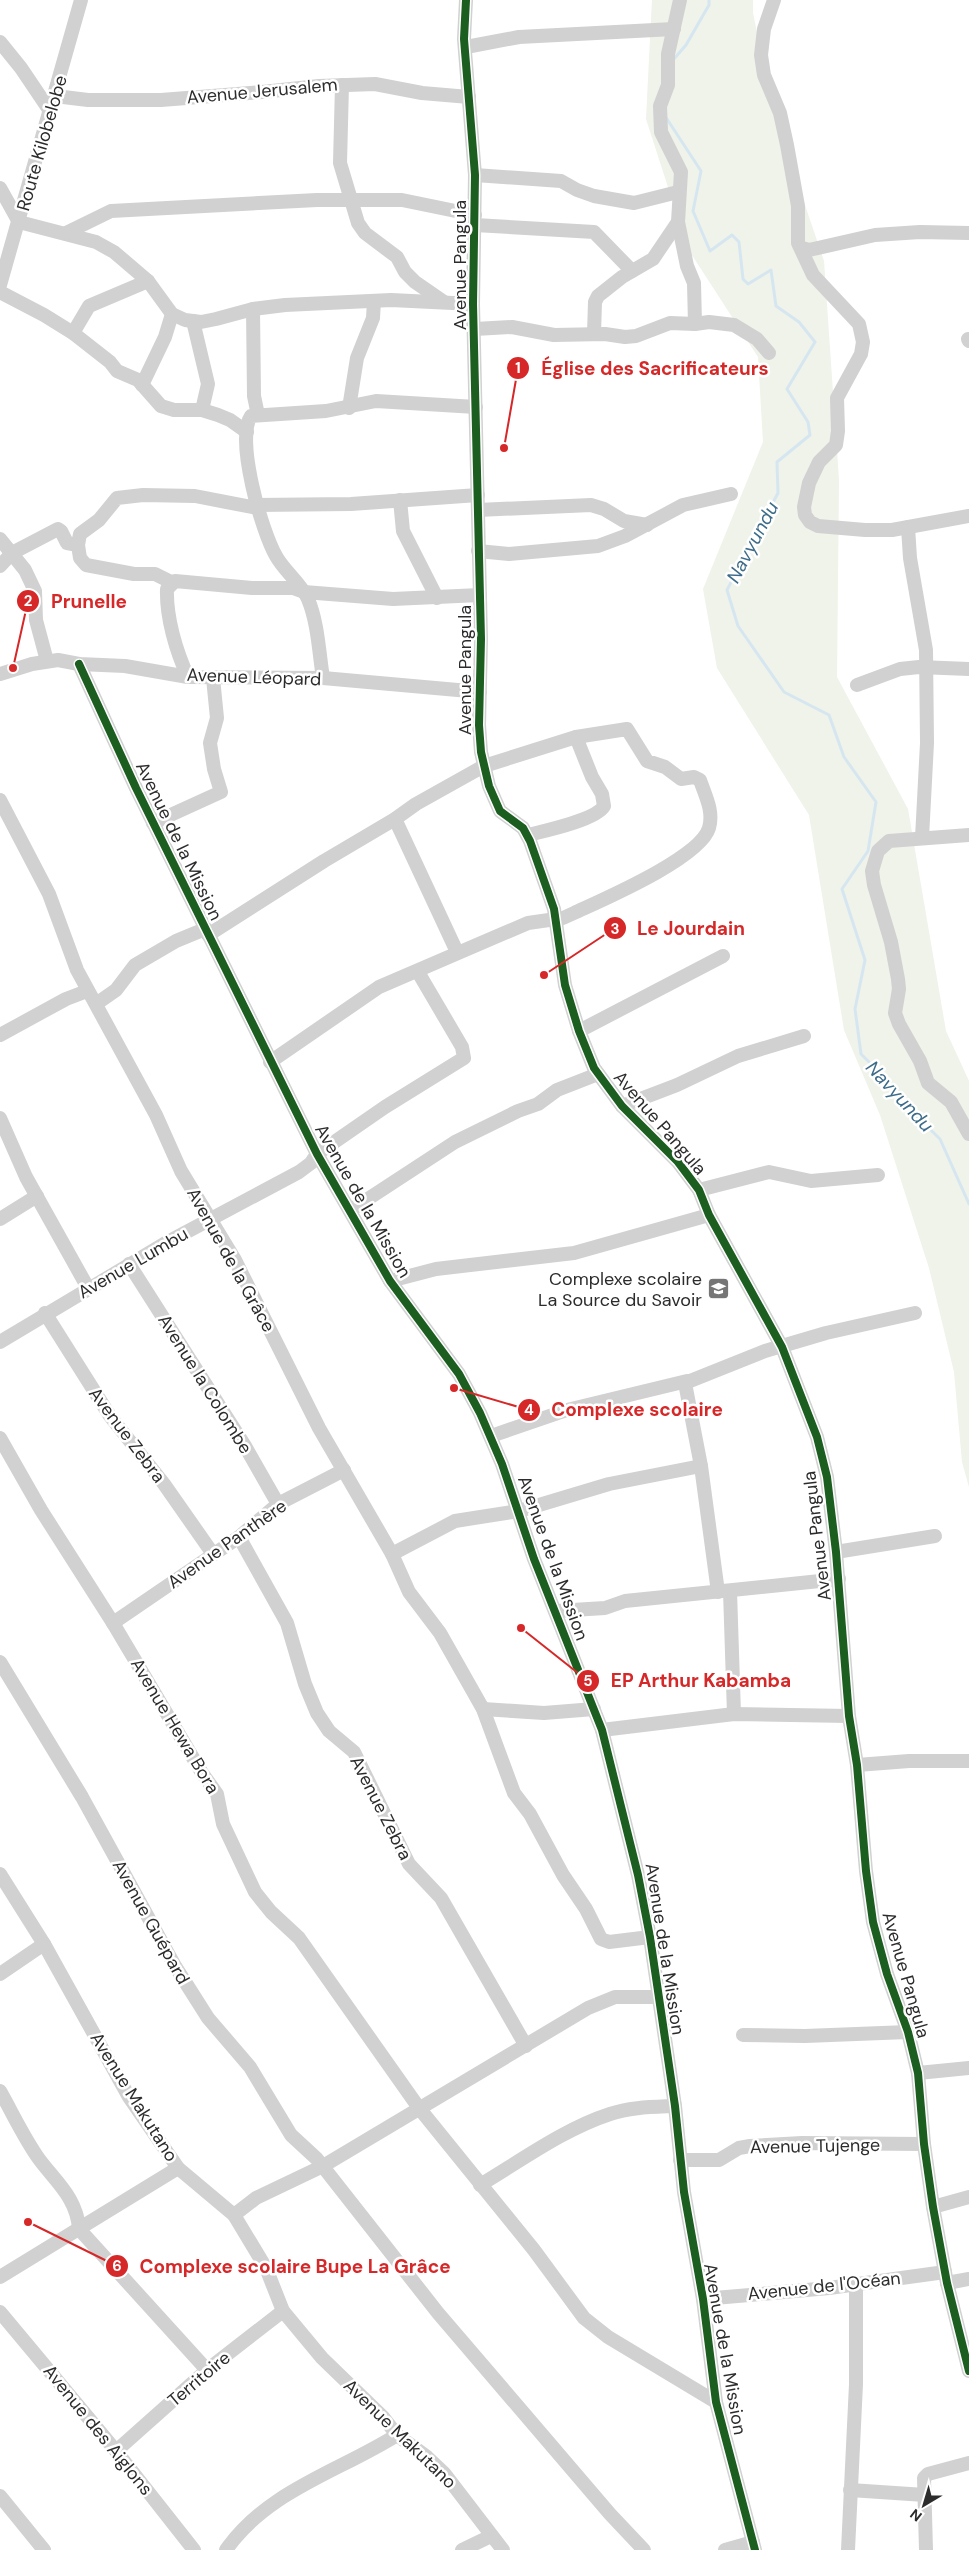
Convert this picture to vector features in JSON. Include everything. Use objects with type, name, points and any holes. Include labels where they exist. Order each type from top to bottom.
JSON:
[{"type":"street","name":"Route Kilobelobe","points":[[0,285],[81,0]]},
{"type":"street","name":"Avenue Pangula","points":[[466,0],[464,21],[475,175],[473,304],[480,595],[479,741],[488,786],[500,811],[528,835],[556,919],[561,966],[579,1031],[598,1074],[622,1106],[668,1152],[699,1190],[709,1214],[782,1347],[817,1436],[826,1477],[836,1552],[849,1716],[857,1765],[866,1871],[873,1922],[887,1974],[908,2032],[918,2073],[924,2144],[933,2207],[946,2277],[969,2371]]},
{"type":"street","points":[[680,0],[668,54],[668,85],[660,106],[661,132],[682,172],[678,192],[678,222],[687,266],[694,283],[695,324]]},
{"type":"street","points":[[774,0],[764,29],[762,55],[764,74],[777,104],[787,145],[798,206],[796,237],[813,275],[859,324],[863,347],[837,398],[838,431],[836,445],[819,462],[809,483],[804,507],[805,515],[810,522],[818,526],[865,530],[908,527],[969,516]]},
{"type":"street","points":[[466,47],[519,37],[674,28]]},
{"type":"street","points":[[0,42],[21,68],[50,111]]},
{"type":"street","name":"Avenue Jerusalem","points":[[55,96],[96,100],[161,100],[375,84],[422,93],[468,97]]},
{"type":"street","points":[[342,85],[340,163],[358,223],[365,232],[397,257],[405,272],[415,282],[445,302]]},
{"type":"street","points":[[475,175],[561,180],[586,193],[634,203],[678,192]]},
{"type":"street","points":[[0,188],[19,222],[96,242],[114,252],[148,281],[172,314],[186,320],[216,320],[254,309],[285,305],[374,301],[473,304]]},
{"type":"street","points":[[66,233],[112,211],[120,210],[317,200],[402,200],[475,220],[594,232],[632,271]]},
{"type":"street","points":[[594,334],[595,302],[605,289],[653,259],[678,222]]},
{"type":"street","points":[[802,248],[809,250],[875,235],[896,233],[969,233]]},
{"type":"street","points":[[73,333],[89,306],[148,281]]},
{"type":"street","points":[[0,292],[73,333],[110,362],[117,371],[127,377],[134,378],[156,402],[167,409],[202,410],[225,417],[247,432]]},
{"type":"street","points":[[349,408],[357,358],[373,318],[374,301]]},
{"type":"street","points":[[254,309],[254,396],[258,416]]},
{"type":"street","points":[[142,385],[165,337],[172,314]]},
{"type":"street","points":[[194,321],[208,384],[202,410]]},
{"type":"street","points":[[474,329],[512,327],[554,335],[594,334],[630,336],[670,323],[695,324],[709,322],[734,326],[757,339],[769,353]]},
{"type":"street","points":[[323,678],[312,615],[304,592],[275,556],[256,506],[247,432],[247,424],[251,416],[349,408],[376,400],[476,407]]},
{"type":"street","points":[[478,551],[518,554],[598,546],[647,525],[683,505],[731,494]]},
{"type":"street","points":[[478,495],[331,505],[256,506],[195,496],[143,495],[117,498],[99,520],[80,534],[78,545],[80,558],[83,563],[90,567],[134,574],[155,574],[171,582],[188,580],[252,588],[293,588],[304,592],[393,599],[480,595]]},
{"type":"street","points":[[400,500],[403,531],[438,598]]},
{"type":"street","points":[[478,510],[591,505],[604,509],[624,521],[647,525]]},
{"type":"street","points":[[908,527],[910,558],[926,650],[927,669],[927,750],[922,838]]},
{"type":"street","points":[[0,566],[12,553],[58,528],[67,543],[78,545]]},
{"type":"street","points":[[0,539],[25,570],[35,591],[36,620],[46,661]]},
{"type":"street","points":[[171,582],[167,589],[167,603],[182,663],[188,677]]},
{"type":"street","name":"Avenue Léopard","points":[[0,674],[46,661],[68,660],[79,664],[107,664],[188,677],[323,678],[480,692]]},
{"type":"street","name":"Avenue de la Mission","points":[[79,664],[153,822],[270,1062],[318,1154],[390,1281],[460,1374],[491,1436],[519,1511],[534,1559],[602,1730],[638,1875],[650,1937],[657,1997],[675,2106],[691,2244],[703,2299],[716,2402],[754,2546]]},
{"type":"street","points":[[857,685],[900,669],[919,667],[927,669],[969,669]]},
{"type":"street","points":[[153,822],[221,792],[214,769],[210,744],[217,718],[213,678]]},
{"type":"street","points":[[96,1004],[116,990],[135,965],[169,945],[207,932],[395,819],[416,804],[484,766],[576,737],[627,729],[649,762],[665,768],[681,779],[694,777],[700,780],[709,807],[711,819],[709,830],[699,843],[681,857],[587,907],[556,919],[528,923],[457,952],[418,972],[379,987],[270,1062]]},
{"type":"street","points":[[528,835],[583,819],[599,812],[604,806],[602,794],[592,777],[576,737]]},
{"type":"street","name":"Avenue de la Grâce","points":[[0,800],[49,894],[72,958],[87,991],[96,1004],[156,1116],[181,1171],[235,1260],[319,1428],[392,1554],[409,1592],[440,1633],[483,1709],[514,1793],[530,1814],[563,1875],[586,1909],[601,1939],[609,1942],[650,1937]]},
{"type":"street","points":[[395,819],[457,952]]},
{"type":"street","points":[[969,835],[889,841],[883,846],[874,860],[872,871],[896,967],[899,989],[895,1012],[899,1024],[920,1061],[928,1083],[951,1102],[969,1134]]},
{"type":"street","points":[[579,1031],[723,956]]},
{"type":"street","name":"Avenue Lumbu","points":[[0,1342],[45,1313],[129,1264],[299,1172],[318,1154],[385,1107],[464,1058],[462,1047],[418,972]]},
{"type":"street","points":[[0,1035],[66,999],[87,991]]},
{"type":"street","points":[[622,1106],[677,1085],[738,1056],[804,1036]]},
{"type":"street","points":[[351,1210],[455,1142],[538,1104],[557,1090],[598,1074]]},
{"type":"street","points":[[1,1121],[14,1153],[88,1288]]},
{"type":"street","points":[[699,1190],[769,1172],[811,1181],[878,1175]]},
{"type":"street","points":[[0,1218],[37,1196]]},
{"type":"street","points":[[390,1281],[443,1268],[574,1254],[709,1214]]},
{"type":"street","name":"Avenue la Colombe","points":[[129,1264],[245,1446],[278,1504]]},
{"type":"street","name":"Avenue Zebra","points":[[45,1313],[106,1410],[164,1484],[213,1554]]},
{"type":"street","points":[[491,1436],[567,1410],[686,1381],[765,1351],[826,1333],[915,1313]]},
{"type":"street","points":[[686,1381],[685,1388],[724,1592],[734,1714]]},
{"type":"street","name":"Avenue Hewa Bora","points":[[0,1438],[41,1510],[113,1624],[202,1773],[217,1794],[223,1824],[255,1892],[271,1912],[299,1938],[419,2108],[534,2250],[584,2318],[594,2328],[716,2402]]},
{"type":"street","points":[[392,1554],[455,1521],[519,1511],[609,1484],[701,1466]]},
{"type":"street","name":"Avenue Panthère","points":[[113,1624],[240,1537],[278,1504],[344,1470]]},
{"type":"street","points":[[836,1552],[935,1536]]},
{"type":"street","name":"Avenue Zebra","points":[[240,1537],[287,1623],[305,1684],[317,1713],[329,1731],[354,1752],[409,1864],[441,1898],[526,2046]]},
{"type":"street","points":[[556,1611],[605,1608],[625,1601],[839,1579]]},
{"type":"street","name":"Avenue Guépard","points":[[0,1662],[82,1797],[175,1966],[208,2018],[250,2067],[291,2134],[322,2166],[438,2313],[610,2514],[644,2550]]},
{"type":"street","points":[[483,1709],[544,1713],[594,1709]]},
{"type":"street","points":[[602,1730],[734,1714],[849,1716]]},
{"type":"street","points":[[857,1765],[909,1761],[969,1761]]},
{"type":"street","name":"Avenue Makutano","points":[[0,1874],[44,1944],[129,2098],[178,2168],[234,2215],[266,2268],[284,2311],[322,2358],[383,2417],[397,2435],[427,2457],[444,2473],[503,2550]]},
{"type":"street","points":[[0,1974],[44,1944]]},
{"type":"street","points":[[234,2215],[256,2198],[322,2166],[577,2014],[606,2000],[636,1996],[657,1997]]},
{"type":"street","points":[[744,2035],[805,2036],[908,2032]]},
{"type":"street","points":[[918,2073],[969,2068]]},
{"type":"street","points":[[0,2092],[40,2160],[64,2188],[75,2208],[79,2229],[207,2370]]},
{"type":"street","points":[[480,2184],[550,2144],[610,2114],[652,2107],[675,2106]]},
{"type":"street","name":"Avenue Tujenge","points":[[680,2160],[719,2160],[739,2148],[750,2146],[802,2143],[924,2144]]},
{"type":"street","points":[[0,2277],[178,2168]]},
{"type":"street","points":[[933,2207],[969,2197]]},
{"type":"street","name":"Avenue de l'Océan","points":[[703,2299],[946,2277],[969,2279]]},
{"type":"street","points":[[848,2550],[856,2384],[856,2285]]},
{"type":"street","name":"Territoire","points":[[116,2451],[207,2370],[284,2311]]},
{"type":"street","name":"Avenue des Aiglons","points":[[0,2312],[116,2451],[194,2550]]},
{"type":"street","points":[[226,2550],[263,2510],[280,2497],[364,2455],[397,2435]]},
{"type":"street","points":[[926,2550],[924,2480],[926,2476],[969,2463]]},
{"type":"street","points":[[850,2490],[925,2495]]},
{"type":"street","points":[[0,2496],[44,2550]]},
{"type":"street","points":[[462,2550],[491,2536]]},
{"type":"street","points":[[725,2550],[754,2546]]},
{"type":"shaded area","points":[[652,0],[753,0],[753,13],[773,111],[824,261],[839,480],[837,677],[908,809],[946,1031],[969,1081],[969,1487],[962,1462],[954,1372],[929,1268],[880,1115],[844,1030],[809,815],[717,668],[703,589],[763,442],[758,357],[688,249],[646,119]]},
{"type":"waterway","name":"Navyundu","points":[[673,60],[686,45],[709,5],[709,0]]},
{"type":"waterway","name":"Navyundu","points":[[665,116],[701,171],[693,211],[710,251],[732,235],[739,242],[743,279],[748,284],[771,270],[776,306],[799,322],[815,342],[787,389],[808,422],[810,435],[777,462],[778,493],[727,590],[738,626],[784,692],[829,715],[844,757],[876,802],[868,851],[842,889],[865,960],[855,1009],[861,1054],[884,1077],[905,1105],[940,1139],[969,1204]]},
{"type":"cycle path","points":[[466,0],[464,39],[475,175],[473,304],[481,639],[479,725],[481,752],[489,786],[500,811],[523,828],[530,841],[554,909],[565,985],[579,1031],[594,1068],[622,1106],[678,1162],[699,1190],[709,1215],[782,1347],[817,1437],[827,1477],[836,1552],[849,1716],[857,1765],[866,1871],[873,1922],[887,1974],[908,2032],[918,2073],[924,2144],[933,2207],[947,2283],[969,2371]]},
{"type":"cycle path","points":[[79,664],[136,788],[317,1154],[390,1281],[459,1374],[480,1413],[502,1464],[534,1559],[602,1730],[638,1875],[650,1937],[675,2106],[684,2192],[703,2299],[716,2402],[755,2550]]},
{"type":"place","name":"Église des Sacrificateurs","points":[[504,448]]},
{"type":"place","name":"Prunelle","points":[[13,668]]},
{"type":"place","name":"Le Jourdain","points":[[544,975]]},
{"type":"place","name":"Complexe scolaire La Source du Savoir","points":[[718,1289]]},
{"type":"place","name":"Complexe scolaire","points":[[454,1388]]},
{"type":"place","name":"EP Arthur Kabamba","points":[[521,1628]]},
{"type":"place","name":"Complexe scolaire Bupe La Grâce","points":[[28,2222]]}]
